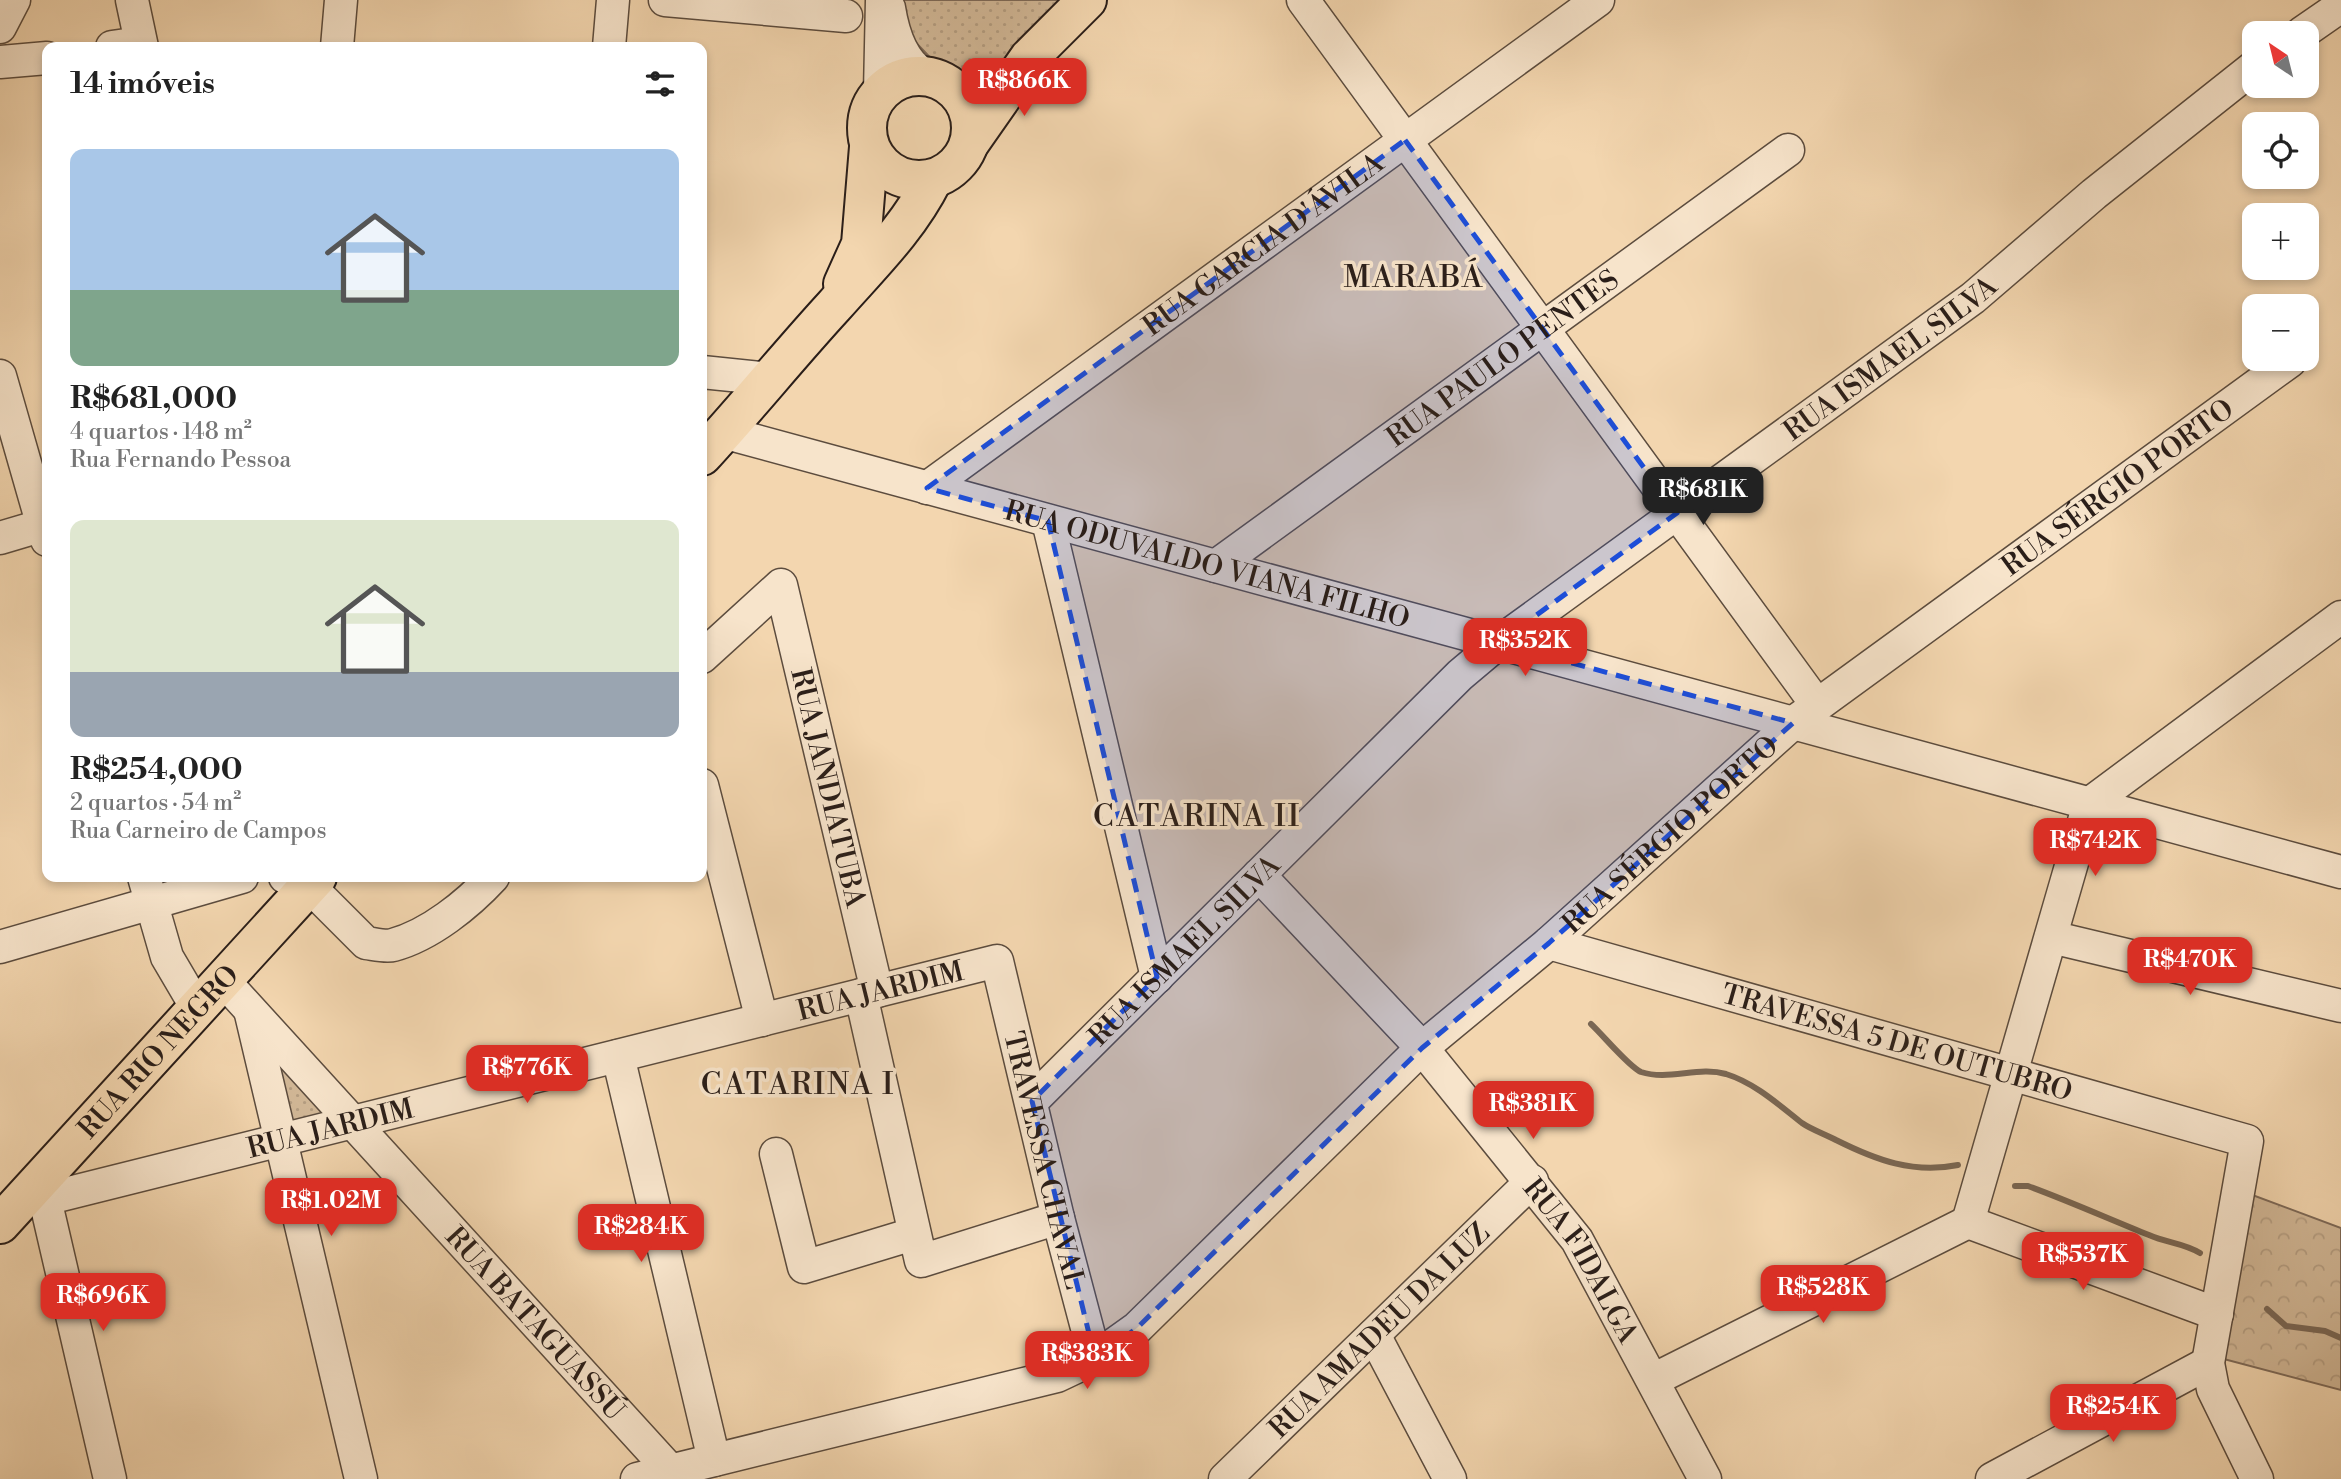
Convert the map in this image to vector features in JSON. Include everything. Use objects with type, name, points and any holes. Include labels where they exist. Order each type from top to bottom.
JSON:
[{"type":"main road","points":[[869,147],[884,168],[907,180],[933,179],[956,166],[1029,58],[1087,0]]},
{"type":"main road","points":[[834,305],[861,244],[869,147],[867,118],[880,92],[900,78],[936,79],[970,86],[1029,58]]},
{"type":"main road","points":[[936,79],[969,109],[970,144]]},
{"type":"main road","points":[[713,444],[834,305],[892,245],[921,204],[933,179]]},
{"type":"main road","name":"RUA RIO NEGRO","points":[[0,1224],[39,1193],[223,980],[302,882]]},
{"type":"street","points":[[0,27],[15,0]]},
{"type":"street","points":[[131,42],[132,0]]},
{"type":"street","points":[[337,42],[341,0]]},
{"type":"street","points":[[609,42],[613,0]]},
{"type":"street","points":[[665,0],[846,16]]},
{"type":"street","points":[[880,92],[882,0]]},
{"type":"street","points":[[887,0],[894,36],[916,70],[936,79]]},
{"type":"street","points":[[1303,0],[1677,513],[1805,714]]},
{"type":"street","name":"RUA GARCIA D'ÁVILA","points":[[927,488],[1598,0]]},
{"type":"street","points":[[2319,21],[2341,6]]},
{"type":"street","points":[[0,62],[42,58]]},
{"type":"street","name":"RUA ISMAEL SILVA","points":[[1032,1101],[1460,675],[1498,643],[1973,298],[2104,186],[2242,77]]},
{"type":"street","name":"RUA PAULO PENTES","points":[[1216,566],[1788,150]]},
{"type":"street","name":"RUA SÉRGIO PORTO","points":[[636,1479],[675,1475],[714,1460],[1057,1376],[1095,1358],[1137,1328],[1422,1048],[1549,943],[1805,714],[2276,371]]},
{"type":"street","points":[[707,373],[770,379]]},
{"type":"street","points":[[0,376],[42,517]]},
{"type":"street","name":"RUA ODUVALDO VIANA FILHO","points":[[713,444],[927,488],[1498,643],[1805,714],[2089,804],[2341,872]]},
{"type":"street","points":[[1048,521],[1157,977]]},
{"type":"street","points":[[0,538],[42,531]]},
{"type":"street","name":"RUA JANDIATUBA","points":[[707,652],[781,585],[869,993],[917,1248]]},
{"type":"street","points":[[1653,1380],[1968,1222],[2089,804],[2341,617]]},
{"type":"street","points":[[707,805],[762,1020]]},
{"type":"street","name":"RUA FIDALGA","points":[[1259,875],[1422,1048],[1577,1240],[1706,1479]]},
{"type":"street","points":[[0,947],[148,890],[206,882]]},
{"type":"street","points":[[306,882],[366,943],[392,945],[448,918],[470,902],[488,882]]},
{"type":"street","points":[[148,890],[167,957],[197,1008]]},
{"type":"street","points":[[2051,937],[2341,1006]]},
{"type":"street","name":"TRAVESSA 5 DE OUTUBRO","points":[[1549,943],[2247,1141],[2217,1314]]},
{"type":"street","name":"RUA JARDIM","points":[[39,1193],[281,1140],[997,961]]},
{"type":"street","name":"TRAVESSA CHAVAL","points":[[997,961],[1058,1218],[1095,1358]]},
{"type":"street","name":"RUA BATAGUASSÚ","points":[[223,980],[675,1475]]},
{"type":"street","points":[[250,1010],[361,1479]]},
{"type":"street","points":[[618,1056],[714,1460]]},
{"type":"street","points":[[776,1154],[804,1267],[917,1248],[1058,1218]]},
{"type":"street","name":"RUA AMADEU DA LUZ","points":[[1225,1479],[1532,1181]]},
{"type":"street","points":[[39,1193],[110,1479]]},
{"type":"street","points":[[1968,1222],[2217,1314],[2208,1363],[2213,1389],[2257,1479]]},
{"type":"street","points":[[1374,1335],[1450,1479]]},
{"type":"street","points":[[1992,1479],[2208,1363]]},
{"type":"highlighted area","points":[[1405,140],[1677,513],[1498,643],[1793,723],[1549,943],[1422,1048],[1137,1328],[1095,1358],[1032,1101],[1157,977],[1048,521],[927,488]]},
{"type":"green space","points":[[898,0],[1072,0],[1012,62],[968,75],[940,68],[903,29]]},
{"type":"green space","points":[[260,1028],[340,1115],[283,1129]]},
{"type":"green space","points":[[2247,1193],[2341,1228],[2341,1390],[2220,1358]]},
{"type":"waterway","points":[[1591,1024],[1641,1072],[1662,1075],[1705,1072],[1726,1074],[1757,1089],[1806,1125],[1866,1154],[1895,1163],[1926,1168],[1958,1165]]},
{"type":"waterway","points":[[2015,1186],[2028,1186],[2200,1253]]},
{"type":"waterway","points":[[2267,1309],[2286,1326],[2325,1331],[2341,1338]]},
{"type":"district","name":"MARABÁ","points":[[1414,277]]},
{"type":"district","name":"CATARINA II","points":[[1197,816]]},
{"type":"district","name":"CATARINA I","points":[[798,1084]]}]
